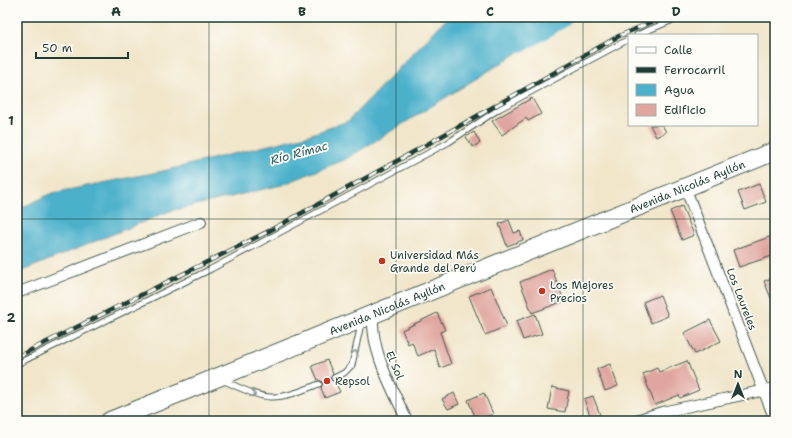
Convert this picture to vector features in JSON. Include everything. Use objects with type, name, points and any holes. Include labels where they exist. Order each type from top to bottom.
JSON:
[{"type":"highway","name":"Avenida Nicolás Ayllón","points":[[110,421],[775,150]]},
{"type":"street","name":"Los Laureles","points":[[685,187],[775,420]]},
{"type":"street","points":[[17,292],[201,222]]},
{"type":"street","name":"El Sol","points":[[368,317],[376,350],[407,421]]},
{"type":"street","points":[[633,421],[662,412],[775,388]]},
{"type":"lane","points":[[639,34],[680,17]]},
{"type":"lane","points":[[17,364],[211,269],[449,142],[499,109],[628,40]]},
{"type":"lane","points":[[334,378],[344,373],[352,365],[368,317]]},
{"type":"lane","points":[[217,378],[257,396],[272,398],[288,396],[319,384]]},
{"type":"water","points":[[448,17],[556,17],[516,54],[346,159],[282,185],[170,211],[17,273],[17,210],[52,193],[163,171],[306,136],[348,121]]},
{"type":"building","points":[[532,98],[541,114],[528,121],[526,118],[502,135],[492,121]]},
{"type":"building","points":[[650,126],[663,126],[666,132],[656,137]]},
{"type":"building","points":[[474,132],[480,143],[473,147],[466,137]]},
{"type":"building","points":[[759,184],[766,202],[745,210],[738,192]]},
{"type":"building","points":[[682,206],[694,235],[682,240],[670,211]]},
{"type":"building","points":[[509,220],[514,233],[520,231],[523,240],[507,246],[499,224]]},
{"type":"building","points":[[775,235],[775,255],[739,267],[733,250]]},
{"type":"building","name":"Los Mejores Precios","points":[[552,269],[564,301],[532,313],[520,282]]},
{"type":"building","points":[[775,277],[775,308],[764,281]]},
{"type":"building","points":[[491,287],[507,326],[485,335],[469,296]]},
{"type":"building","points":[[660,295],[668,316],[651,323],[643,302]]},
{"type":"building","points":[[437,313],[445,330],[440,332],[451,364],[440,368],[434,349],[418,356],[412,342],[408,344],[402,330]]},
{"type":"building","points":[[535,314],[542,334],[523,340],[516,321]]},
{"type":"building","points":[[710,320],[721,341],[695,354],[684,333]]},
{"type":"building","name":"Repsol","points":[[327,360],[333,374],[330,379],[335,382],[340,392],[325,398],[321,388],[323,382],[318,380],[312,366]]},
{"type":"building","points":[[687,361],[699,390],[680,398],[679,395],[655,405],[643,374],[657,368],[659,372]]},
{"type":"building","points":[[610,364],[618,386],[605,391],[597,369]]},
{"type":"building","points":[[552,387],[569,391],[565,412],[548,409]]},
{"type":"building","points":[[454,393],[459,404],[448,409],[442,399]]},
{"type":"building","points":[[484,393],[493,414],[477,421],[468,400]]},
{"type":"building","points":[[593,396],[600,415],[591,418],[584,399]]},
{"type":"waterway","name":"Río Rímac","points":[[521,41],[561,17]]},
{"type":"railway","points":[[17,357],[269,231],[417,150],[619,36],[663,17]]},
{"type":"place","name":"Universidad Más Grande del Perú","points":[[382,261]]},
{"type":"place","name":"Los Mejores Precios","points":[[542,291]]},
{"type":"place","name":"Repsol","points":[[327,381]]}]
